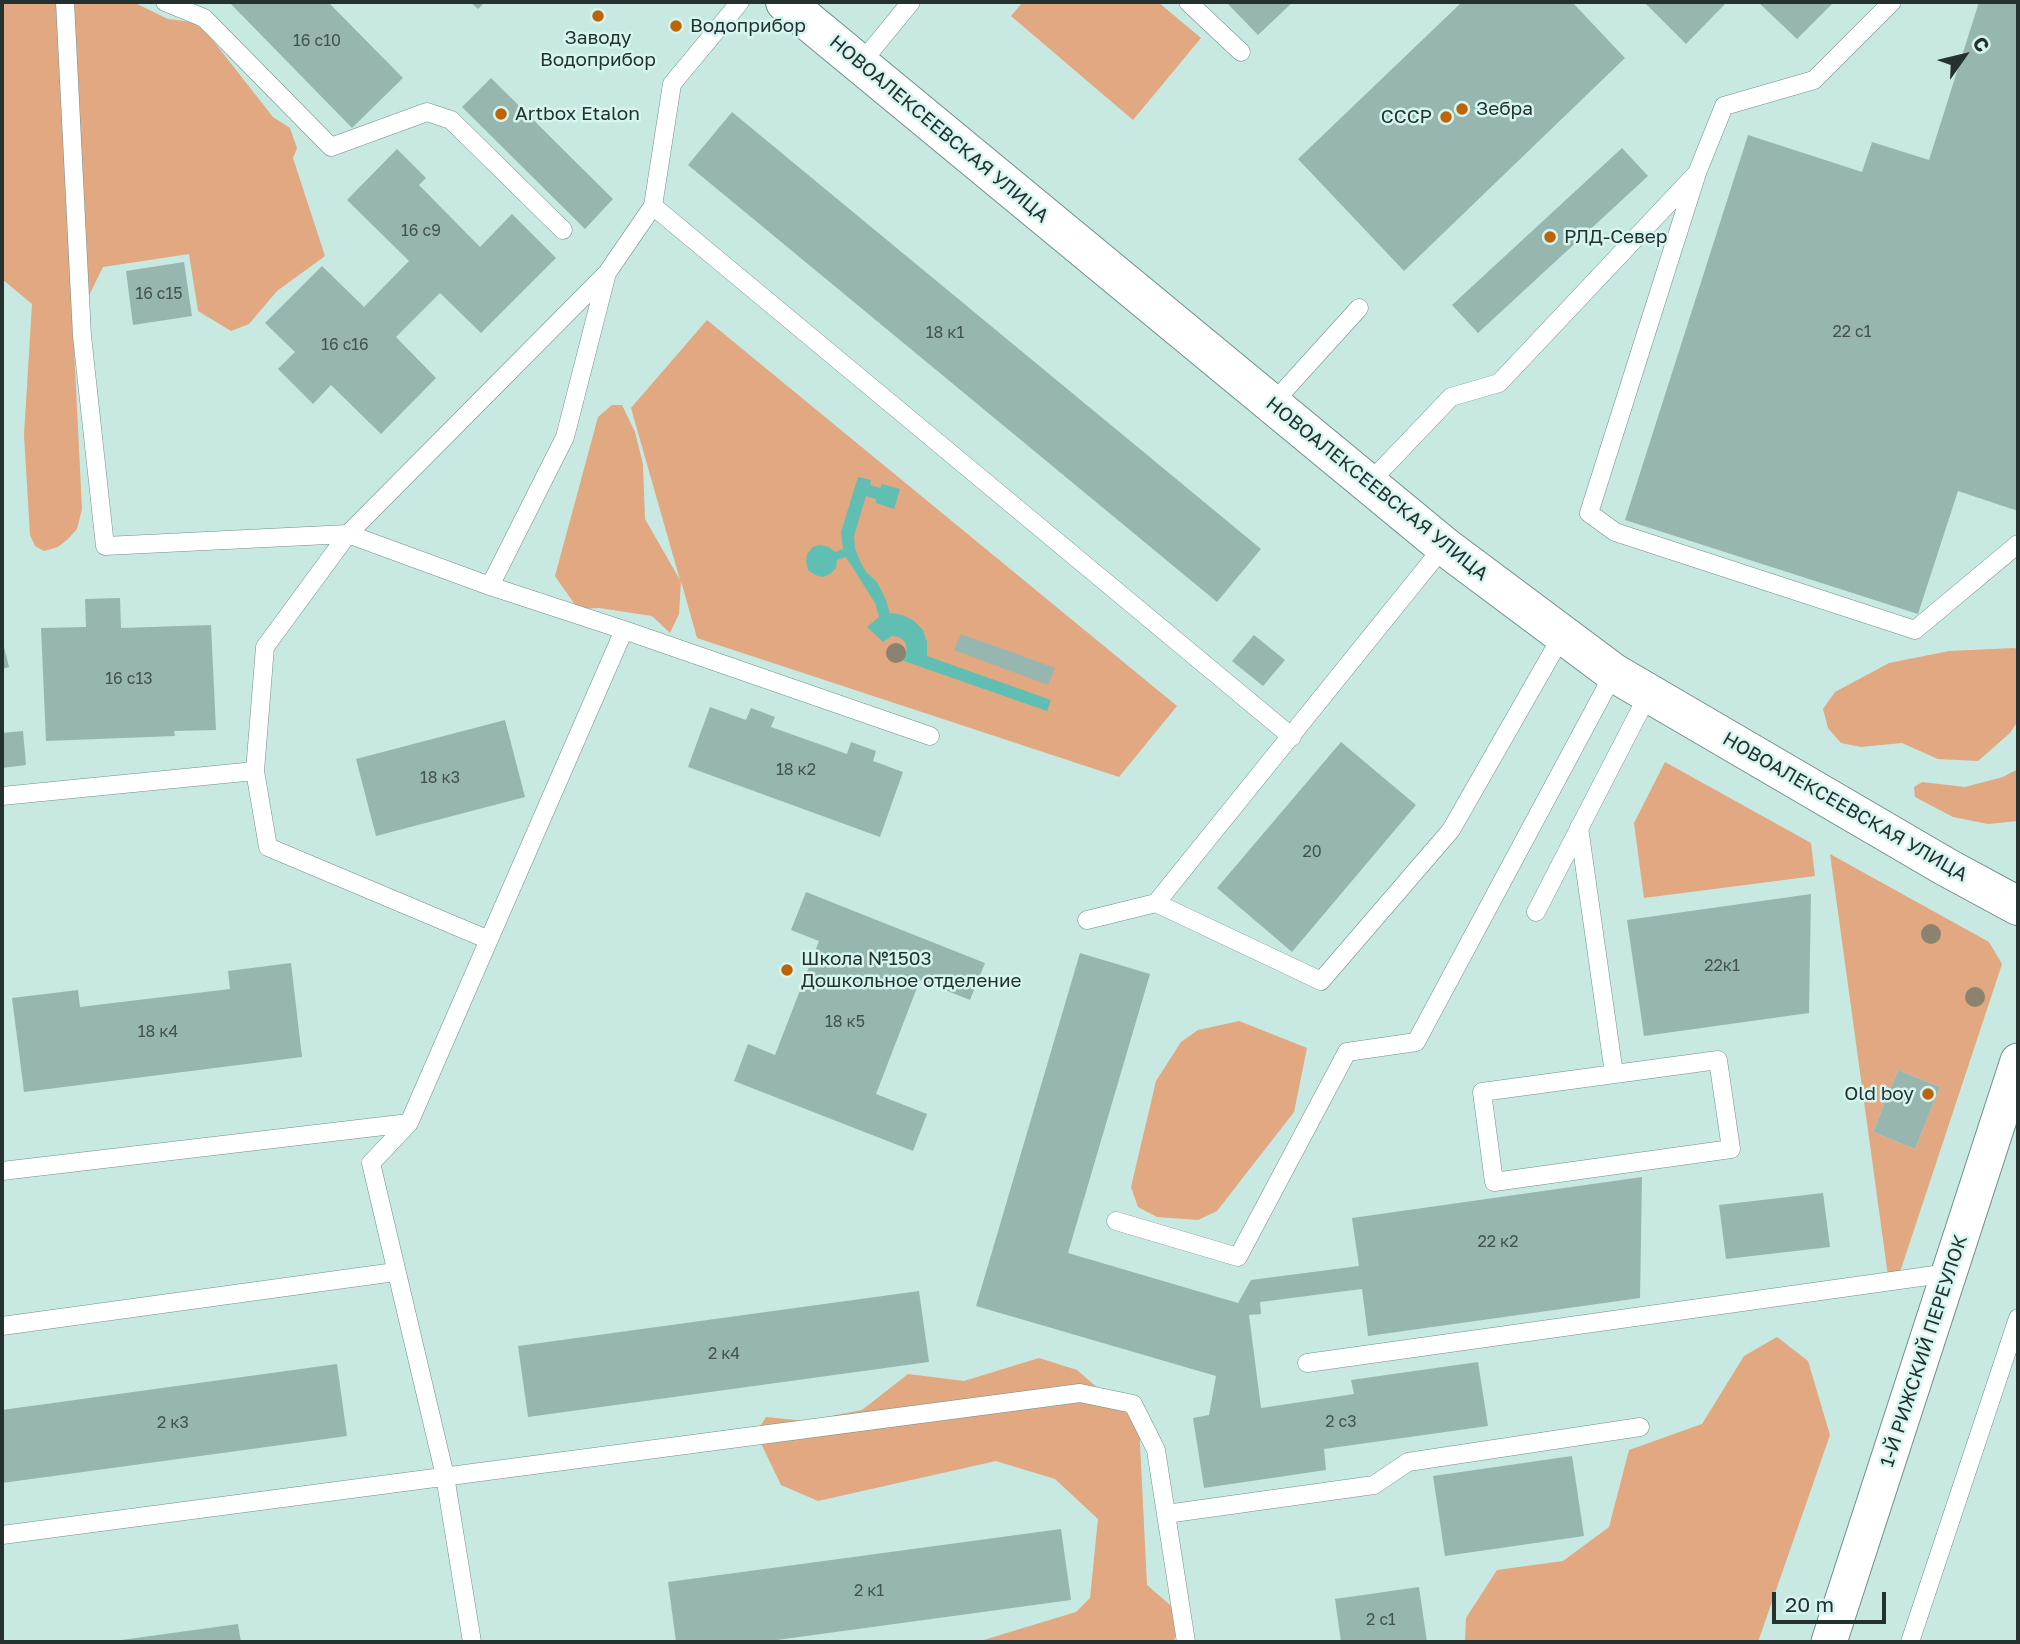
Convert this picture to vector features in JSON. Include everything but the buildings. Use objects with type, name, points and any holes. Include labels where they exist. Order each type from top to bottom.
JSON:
[{"type":"street","name":"НОВОАЛЕКСЕЕВСКАЯ УЛИЦА","points":[[785,2],[1444,546],[1615,673],[1946,867],[2018,906]]},
{"type":"street","points":[[1946,867],[2018,874]]},
{"type":"street","name":"1-Й РИЖСКИЙ ПЕРЕУЛОК","points":[[1829,1642],[2018,1061]]},
{"type":"lane","points":[[65,2],[82,336],[105,546],[348,534],[490,586],[930,736]]},
{"type":"lane","points":[[165,2],[204,18],[331,146],[427,112],[451,120],[563,230]]},
{"type":"lane","points":[[489,940],[268,847],[255,771],[265,647],[348,534],[607,273],[653,206],[672,84],[740,2]]},
{"type":"lane","points":[[861,63],[911,2]]},
{"type":"lane","points":[[1188,2],[1241,52]]},
{"type":"lane","points":[[1892,2],[1814,80],[1724,106],[1697,173],[1588,513],[1615,532],[1914,630],[2018,544]]},
{"type":"lane","points":[[1368,484],[1451,397],[1499,383],[1697,173]]},
{"type":"lane","points":[[653,206],[1292,737]]},
{"type":"lane","points":[[490,586],[565,437],[607,273]]},
{"type":"lane","points":[[1272,404],[1359,308]]},
{"type":"lane","points":[[1087,920],[1156,903],[1444,546]]},
{"type":"lane","points":[[472,1642],[445,1476],[371,1163],[409,1122],[624,630]]},
{"type":"lane","points":[[1156,903],[1321,981],[1451,830],[1563,634]]},
{"type":"lane","points":[[1116,1221],[1238,1257],[1347,1052],[1416,1042],[1615,673]]},
{"type":"lane","points":[[1536,912],[1649,693]]},
{"type":"lane","points":[[2,796],[255,771]]},
{"type":"lane","points":[[1579,827],[1614,1074]]},
{"type":"lane","points":[[1718,1059],[1731,1149],[1683,1164],[1494,1182],[1482,1092],[1614,1074],[1718,1059]]},
{"type":"lane","points":[[2,1171],[409,1122]]},
{"type":"lane","points":[[2,1326],[395,1272]]},
{"type":"lane","points":[[1307,1363],[1949,1273]]},
{"type":"lane","points":[[1910,1642],[2018,1318]]},
{"type":"lane","points":[[2,1535],[1080,1393],[1133,1404],[1156,1451],[1186,1642]]},
{"type":"lane","points":[[1166,1514],[1374,1485],[1408,1462],[1640,1427]]},
{"type":"shaded area","points":[[2,2],[133,2],[168,19],[192,22],[207,33],[273,117],[290,128],[297,148],[293,158],[325,256],[277,291],[249,324],[231,331],[198,311],[189,254],[103,267],[73,328],[82,509],[77,529],[68,539],[58,547],[44,551],[35,546],[30,535],[24,435],[32,304],[2,279]]},
{"type":"shaded area","points":[[1023,2],[1158,2],[1201,38],[1133,120],[1011,16]]},
{"type":"shaded area","points":[[707,320],[1177,706],[1119,777],[697,638],[681,581],[679,614],[670,633],[652,616],[599,608],[578,609],[555,576],[598,417],[612,405],[622,405],[635,432],[643,464],[645,519],[680,580],[631,408]]},
{"type":"shaded area","points":[[2015,648],[2018,652],[2018,721],[2010,733],[1978,761],[1938,759],[1902,743],[1861,747],[1841,743],[1828,728],[1823,709],[1835,692],[1889,663],[1949,651]]},
{"type":"shaded area","points":[[1665,762],[1811,843],[1815,876],[1644,898],[1634,823]]},
{"type":"shaded area","points":[[2018,769],[2018,821],[1988,824],[1953,817],[1915,797],[1914,787],[1922,782],[1965,787],[2003,777]]},
{"type":"shaded area","points":[[1830,854],[1989,942],[2002,964],[1899,1275],[1888,1276]],"holes":[[[1898,1070],[1940,1087],[1915,1149],[1873,1132]]]},
{"type":"shaded area","points":[[1239,1021],[1307,1048],[1294,1112],[1217,1211],[1198,1220],[1157,1217],[1138,1207],[1131,1187],[1156,1081],[1181,1042],[1198,1030]]},
{"type":"shaded area","points":[[1777,1337],[1808,1361],[1830,1435],[1758,1642],[1465,1642],[1466,1618],[1497,1570],[1563,1561],[1609,1527],[1629,1450],[1702,1424],[1744,1356]]},
{"type":"shaded area","points":[[1039,1358],[1077,1370],[1139,1424],[1147,1585],[1184,1617],[1173,1642],[977,1642],[1076,1612],[1090,1598],[1098,1519],[1055,1479],[996,1461],[818,1501],[781,1485],[756,1433],[766,1417],[805,1421],[862,1410],[908,1374],[964,1381]]},
{"type":"water","points":[[858,477],[871,480],[870,485],[880,488],[882,484],[900,489],[894,509],[876,503],[876,499],[866,496],[854,536],[860,561],[866,572],[877,582],[890,613],[903,615],[923,630],[927,642],[927,656],[1051,700],[1047,711],[901,660],[907,650],[905,642],[892,636],[883,642],[867,627],[879,617],[875,603],[846,557],[837,560],[836,568],[823,577],[808,570],[807,554],[813,547],[829,547],[835,552],[843,549],[841,532]]},
{"type":"place","name":"Заводу Водоприбор","points":[[598,16]]},
{"type":"place","name":"Водоприбор","points":[[676,26]]},
{"type":"place","name":"Зебра","points":[[1462,109]]},
{"type":"place","name":"Artbox Etalon","points":[[501,114]]},
{"type":"place","name":"СССР","points":[[1446,117]]},
{"type":"place","name":"РЛД-Север","points":[[1550,237]]},
{"type":"place","name":"Школа №1503 Дошкольное отделение","points":[[787,970]]},
{"type":"place","name":"Old boy","points":[[1928,1094]]}]
